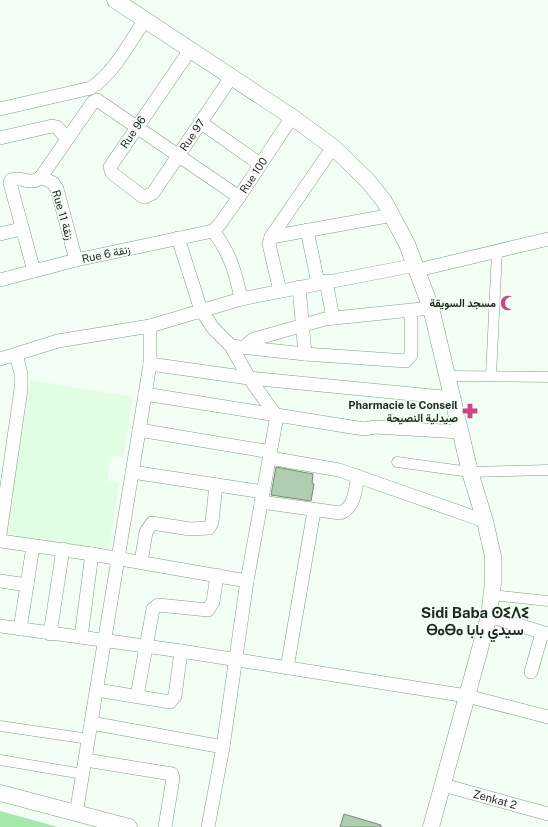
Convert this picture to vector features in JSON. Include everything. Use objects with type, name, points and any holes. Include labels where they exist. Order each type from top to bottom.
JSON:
[{"type":"street","points":[[115,0],[292,116],[333,147],[368,181],[384,201],[393,215],[417,268],[431,308],[460,432],[485,521],[493,556],[489,616],[466,696],[432,827]]},
{"type":"street","points":[[0,109],[91,88],[99,83],[109,72],[145,20]]},
{"type":"street","name":"Rue 96","points":[[153,193],[145,197],[142,196],[110,170],[110,167],[190,50]]},
{"type":"street","name":"Rue 97","points":[[153,193],[177,155],[232,76]]},
{"type":"street","points":[[34,271],[21,229],[10,183],[11,180],[14,178],[28,182],[36,181],[41,177],[93,102],[97,100],[239,197]]},
{"type":"street","name":"Rue 100","points":[[213,231],[220,224],[239,197],[292,116]]},
{"type":"street","points":[[200,122],[260,164]]},
{"type":"street","points":[[0,138],[52,126],[57,127],[67,139]]},
{"type":"street","points":[[280,291],[269,244],[271,237],[333,147]]},
{"type":"street","name":"Rue 11 زنقة","points":[[41,177],[53,183],[57,189],[76,260]]},
{"type":"street","points":[[271,237],[393,215]]},
{"type":"street","points":[[0,234],[21,229]]},
{"type":"street","points":[[307,230],[333,318]]},
{"type":"street","points":[[213,231],[227,251],[241,299]]},
{"type":"street","name":"Rue 6 زنقة","points":[[0,280],[76,260],[213,231]]},
{"type":"street","points":[[178,238],[201,310],[213,328],[238,347],[305,354],[406,361],[411,355],[411,311]]},
{"type":"street","points":[[0,359],[58,341],[150,326],[241,299],[322,282],[417,268],[548,239]]},
{"type":"street","points":[[491,376],[497,251]]},
{"type":"street","points":[[299,287],[305,354]]},
{"type":"street","points":[[238,347],[258,338],[333,318],[431,308]]},
{"type":"street","points":[[76,814],[150,364],[150,326]]},
{"type":"street","points":[[208,827],[223,747],[247,581],[276,421],[275,414],[249,378],[238,347]]},
{"type":"street","points":[[0,534],[21,389],[21,373],[16,355]]},
{"type":"street","points":[[150,364],[249,378],[453,398]]},
{"type":"street","points":[[447,376],[548,377]]},
{"type":"street","points":[[145,394],[364,429],[375,427],[460,432]]},
{"type":"street","points":[[139,430],[339,470],[485,521]]},
{"type":"street","points":[[397,462],[470,472],[548,470]]},
{"type":"street","points":[[132,472],[216,485],[314,511],[335,514],[345,512],[352,504],[358,476]]},
{"type":"street","points":[[141,562],[146,532],[152,523],[190,529],[209,528],[212,522],[216,485]]},
{"type":"street","points":[[287,668],[314,511]]},
{"type":"street","points":[[0,541],[63,549],[247,581]]},
{"type":"street","points":[[20,630],[33,546]]},
{"type":"street","points":[[50,634],[63,549]]},
{"type":"street","points":[[81,637],[92,554]]},
{"type":"street","points":[[137,696],[151,616],[156,606],[208,610],[213,602],[217,575]]},
{"type":"street","points":[[0,581],[27,585]]},
{"type":"street","points":[[491,595],[548,601]]},
{"type":"street","points":[[489,616],[545,633],[531,672]]},
{"type":"street","points":[[0,626],[20,630],[181,651],[466,696],[548,717]]},
{"type":"street","points":[[97,690],[170,702],[173,700],[181,651]]},
{"type":"street","points":[[91,723],[223,747]]},
{"type":"street","points":[[0,726],[88,739]]},
{"type":"street","points":[[0,760],[83,774]]},
{"type":"street","points":[[86,760],[172,774],[173,778],[165,827]]},
{"type":"street","name":"Zenkat 2","points":[[443,785],[548,814]]},
{"type":"street","points":[[0,793],[129,827]]},
{"type":"shaded area","points":[[30,380],[133,397],[123,457],[111,456],[107,481],[119,483],[108,553],[4,539]]},
{"type":"green space","points":[[0,811],[58,827],[0,827]]},
{"type":"building","points":[[276,467],[313,474],[312,483],[314,484],[311,501],[271,495]]},
{"type":"building","points":[[344,814],[381,825],[381,827],[340,827]]},
{"type":"place","name":"مسجد السويقة","points":[[508,303]]},
{"type":"place","name":"Pharmacie le Conseil صيدلية النصيحة","points":[[470,411]]},
{"type":"district","name":"Sidi Baba ⵙⵉⴷⵉ ⴱⴰⴱⴰ سيدي بابا","points":[[475,622]]}]
